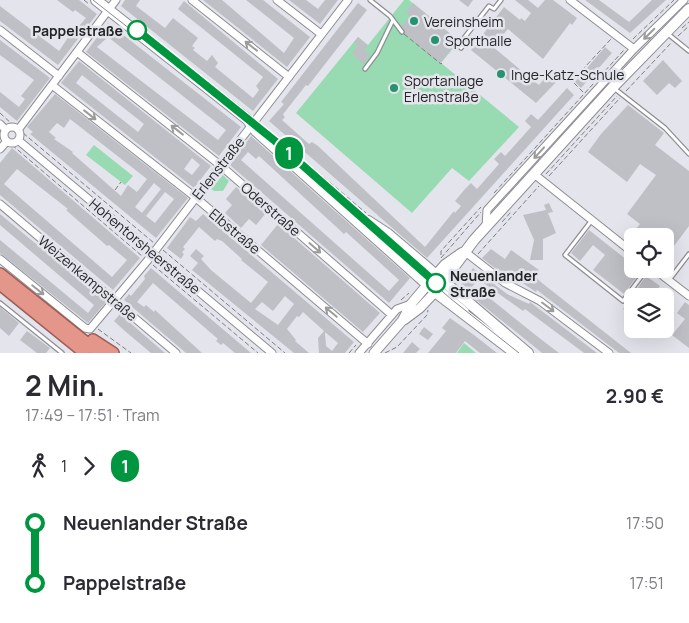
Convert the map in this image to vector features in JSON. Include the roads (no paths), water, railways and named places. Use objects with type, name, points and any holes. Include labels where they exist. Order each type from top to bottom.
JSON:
[{"type":"highway","points":[[0,274],[55,320],[99,353]]},
{"type":"highway","points":[[0,284],[60,335],[85,353]]},
{"type":"highway","points":[[55,320],[113,353]]},
{"type":"highway","points":[[60,335],[75,353]]},
{"type":"main road","points":[[96,0],[252,124],[259,127],[374,230],[388,234],[436,284],[515,353]]},
{"type":"main road","points":[[436,284],[445,265],[468,254],[486,226],[539,178],[671,36],[689,9]]},
{"type":"main road","points":[[436,284],[528,353]]},
{"type":"street","points":[[0,150],[8,142],[18,140],[18,130],[116,0]]},
{"type":"street","points":[[192,0],[289,77]]},
{"type":"street","points":[[277,0],[321,34]]},
{"type":"street","name":"Erlenstraße","points":[[0,259],[85,328],[90,329],[159,246],[220,164],[348,0]]},
{"type":"street","points":[[570,0],[634,49]]},
{"type":"street","points":[[486,226],[487,210],[679,2]]},
{"type":"street","points":[[0,30],[59,76]]},
{"type":"street","name":"Oderstraße","points":[[77,52],[220,164],[392,315]]},
{"type":"street","name":"Elbstraße","points":[[52,85],[195,198],[368,344]]},
{"type":"street","points":[[8,142],[4,136],[3,127],[18,130]]},
{"type":"street","name":"Hohentorsheerstraße","points":[[18,140],[272,353]]},
{"type":"street","points":[[539,178],[624,246]]},
{"type":"street","name":"Weizenkampstraße","points":[[0,204],[176,353]]},
{"type":"street","points":[[468,254],[505,283],[540,300],[609,353]]},
{"type":"street","points":[[666,278],[689,296]]},
{"type":"street","points":[[359,353],[397,309],[411,304],[436,284]]},
{"type":"street","points":[[374,353],[402,322],[420,308],[436,284]]},
{"type":"street","points":[[402,322],[411,304]]},
{"type":"lane","points":[[370,0],[393,20],[402,32]]},
{"type":"lane","points":[[461,48],[467,40],[464,38],[489,6],[494,9],[501,0]]},
{"type":"lane","points":[[365,69],[377,53],[393,20]]},
{"type":"lane","points":[[671,36],[689,51]]},
{"type":"lane","points":[[619,91],[665,128],[689,154]]},
{"type":"lane","points":[[592,220],[565,255],[623,301],[641,278]]},
{"type":"lane","points":[[669,280],[689,254]]},
{"type":"lane","points":[[436,284],[521,353]]},
{"type":"lane","points":[[0,303],[62,353]]},
{"type":"tram line","points":[[93,0],[246,120],[451,299],[519,353]]},
{"type":"tram line","name":"1","points":[[137,30],[275,141],[436,283]]},
{"type":"place","name":"Vereinsheim","points":[[414,21]]},
{"type":"place","name":"Pappelstraße","points":[[137,30]]},
{"type":"place","name":"Sporthalle","points":[[435,40]]},
{"type":"place","name":"Inge-Katz-Schule","points":[[501,74]]},
{"type":"place","name":"Sportanlage Erlenstraße","points":[[394,88]]},
{"type":"place","name":"Neuenlander Straße","points":[[436,283]]}]
